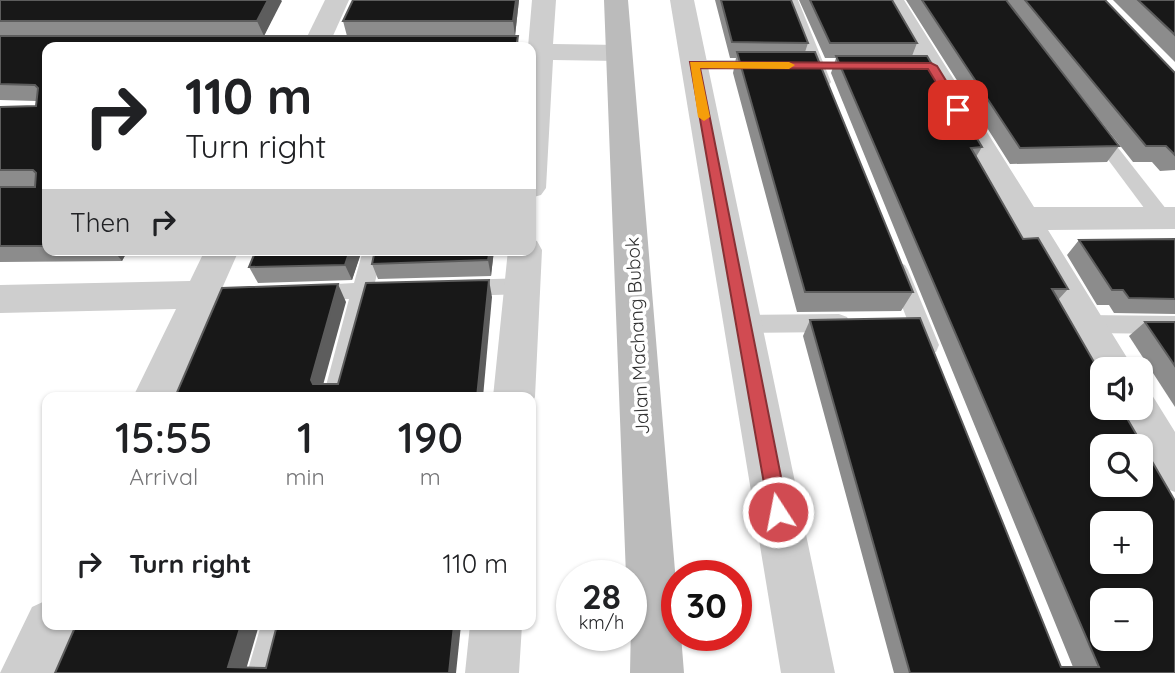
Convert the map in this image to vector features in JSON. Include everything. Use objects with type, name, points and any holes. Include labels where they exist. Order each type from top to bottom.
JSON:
[{"type":"main road","name":"Jalan Machang Bubok","points":[[616,0],[657,673]]},
{"type":"street","points":[[317,42],[337,0]]},
{"type":"street","points":[[536,67],[544,0]]},
{"type":"street","points":[[682,0],[808,673]]},
{"type":"street","points":[[892,0],[925,66],[1024,219],[1107,357]]},
{"type":"street","points":[[537,47],[619,53]]},
{"type":"street","points":[[1024,219],[1169,218]]},
{"type":"street","points":[[157,392],[215,294],[221,256]]},
{"type":"street","points":[[514,392],[524,268]]},
{"type":"street","points":[[0,299],[215,294]]},
{"type":"street","points":[[1144,420],[1175,471]]},
{"type":"street","points":[[27,673],[48,630]]},
{"type":"street","points":[[492,673],[496,630]]},
{"type":"lane","points":[[791,0],[832,104]]},
{"type":"lane","points":[[694,65],[776,65]]},
{"type":"lane","points":[[1088,120],[1169,218]]},
{"type":"lane","points":[[888,246],[934,362]]},
{"type":"lane","points":[[336,392],[371,256]]},
{"type":"lane","points":[[443,288],[524,268]]},
{"type":"lane","points":[[282,293],[416,289]]},
{"type":"lane","points":[[743,324],[865,323]]},
{"type":"lane","points":[[892,323],[919,323]]},
{"type":"lane","points":[[1087,324],[1175,325]]},
{"type":"lane","points":[[263,673],[275,630]]},
{"type":"building","points":[[0,0],[268,0],[257,21],[0,21]]},
{"type":"building","points":[[353,0],[516,0],[513,21],[343,21]]},
{"type":"building","points":[[721,0],[791,0],[808,43],[732,42]]},
{"type":"building","points":[[810,0],[892,0],[917,43],[830,43]]},
{"type":"building","points":[[922,0],[1006,0],[1119,146],[1020,148]]},
{"type":"building","points":[[1025,0],[1105,0],[1175,73],[1175,155],[1166,146],[1146,146]]},
{"type":"building","points":[[1138,0],[1175,0],[1175,35]]},
{"type":"building","points":[[0,36],[518,36],[517,42],[42,42],[42,246],[0,246],[0,187],[35,187],[36,173],[33,170],[0,170],[0,107],[36,106],[38,88],[35,85],[0,84]]},
{"type":"building","points":[[737,52],[815,52],[913,292],[805,292]]},
{"type":"building","points":[[836,56],[927,56],[982,147],[971,148],[1023,239],[1038,238],[1068,289],[1052,289],[1091,357],[1090,420],[1128,420],[1136,434],[1090,434],[1090,497],[1153,497],[1153,463],[1175,501],[1175,673],[910,673],[810,320],[920,318],[1061,667],[1099,667],[1092,651],[1153,651],[1153,588],[1090,588],[1090,646]]},
{"type":"building","points":[[1175,239],[1175,299],[1129,298],[1123,290],[1112,290],[1079,240]]},
{"type":"building","points":[[254,256],[348,256],[345,265],[249,267]]},
{"type":"building","points":[[374,256],[489,256],[488,260],[372,264]]},
{"type":"building","points":[[489,280],[478,392],[177,392],[222,288],[338,284],[311,380],[313,384],[338,384],[366,283]]},
{"type":"building","points":[[1145,322],[1175,322],[1175,366]]},
{"type":"building","points":[[74,630],[239,630],[228,667],[266,668],[276,630],[453,630],[449,673],[55,673]]},
{"type":"slow traffic","points":[[704,117],[694,65],[789,65]]},
{"type":"route","points":[[778,512],[694,65],[931,66],[958,110]]}]
